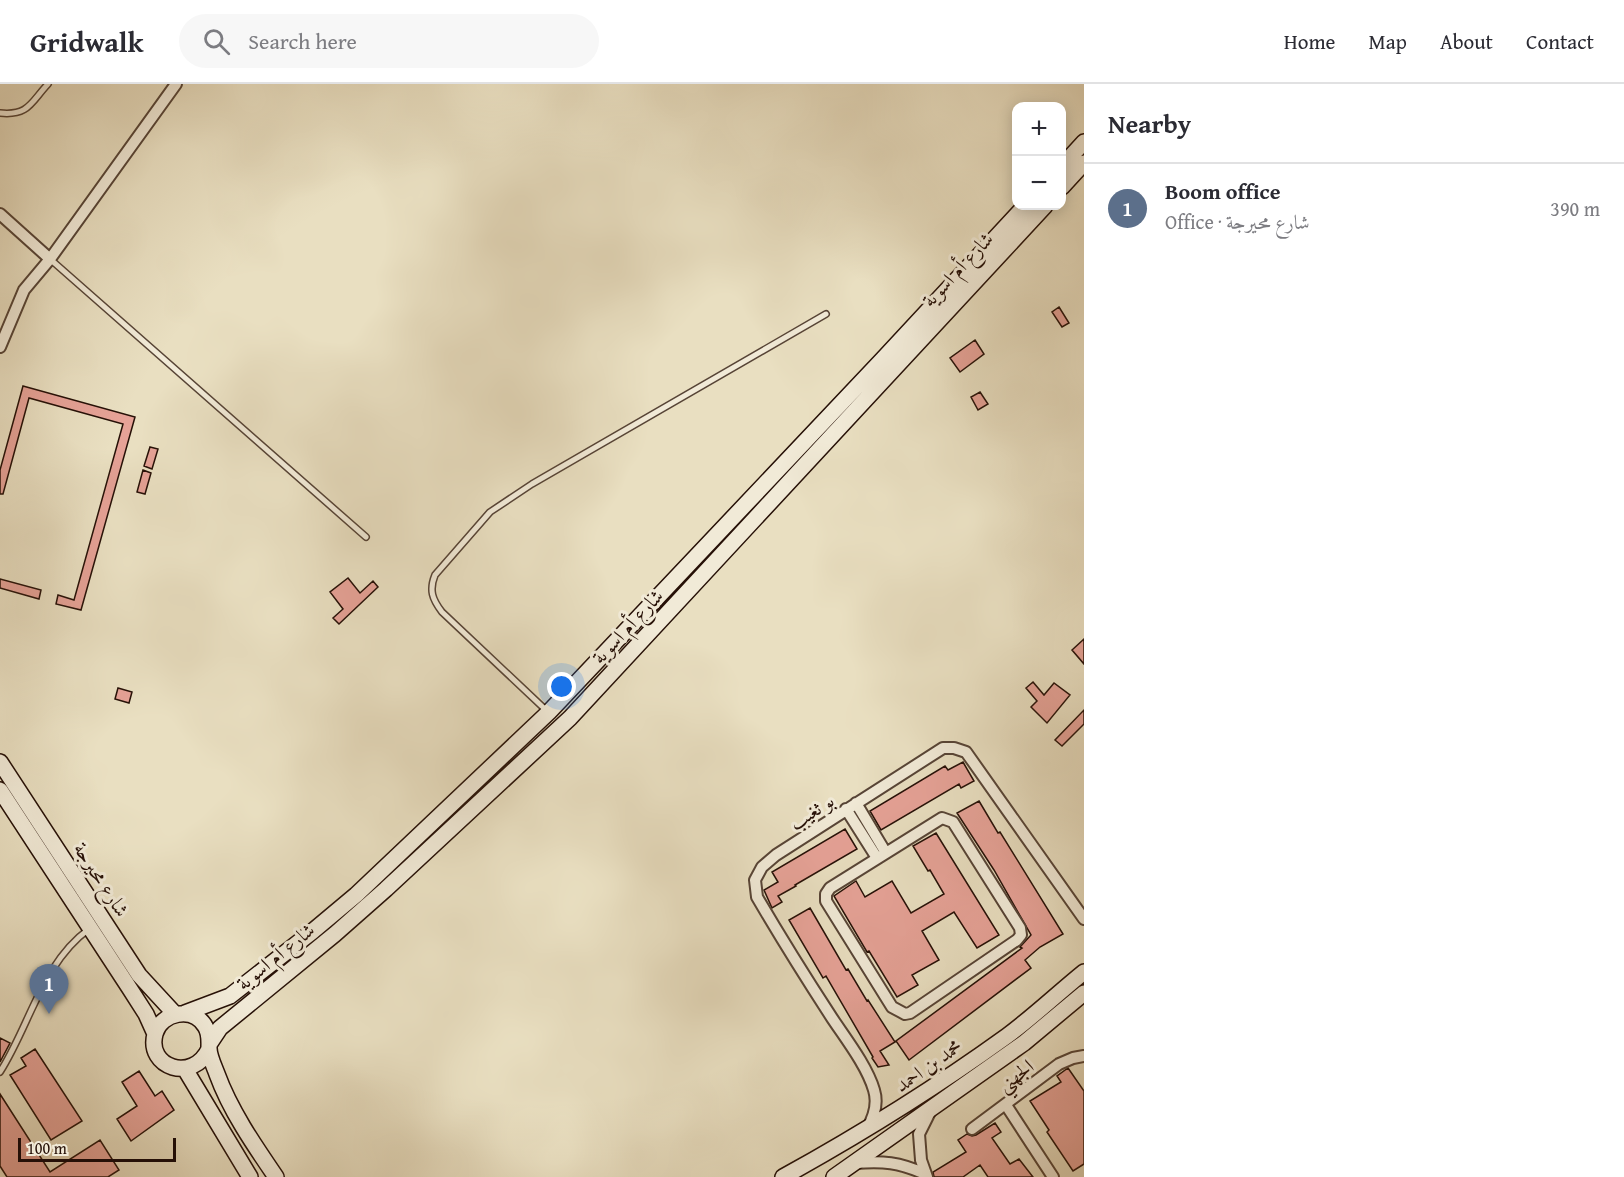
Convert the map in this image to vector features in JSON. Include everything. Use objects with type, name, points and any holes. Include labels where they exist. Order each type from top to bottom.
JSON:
[{"type":"street","points":[[0,346],[24,290],[50,259],[176,84]]},
{"type":"street","points":[[1066,162],[1084,142]]},
{"type":"street","points":[[1066,183],[1084,163]]},
{"type":"street","name":"شارع أم اسوية","points":[[180,1014],[230,996],[322,924],[356,896],[549,712],[1021,210]]},
{"type":"street","name":"شارع أم اسوية","points":[[209,1046],[220,1028],[386,889],[570,718],[1041,210]]},
{"type":"street","points":[[0,214],[50,259]]},
{"type":"street","name":"بو ثغيب","points":[[866,1131],[872,1120],[875,1106],[874,1090],[861,1064],[757,897],[754,880],[762,867],[776,855],[943,748],[954,747],[966,752],[1084,919]]},
{"type":"street","name":"شارع محيرجة","points":[[0,762],[139,975],[180,1014]]},
{"type":"street","name":"شارع محيرجة","points":[[0,790],[146,1014],[155,1034]]},
{"type":"street","points":[[851,806],[881,856]]},
{"type":"street","points":[[942,818],[950,820],[1020,928],[1020,938],[910,1013],[905,1014],[896,1010],[825,898],[830,888],[881,856],[938,820],[942,818]]},
{"type":"street","name":"محمد بن احمد","points":[[783,1177],[866,1131],[909,1104],[1008,1035],[1084,972]]},
{"type":"street","name":"محمد بن احمد","points":[[834,1177],[1024,1043],[1084,993]]},
{"type":"street","points":[[209,1046],[200,1062],[185,1069],[176,1069],[161,1060],[154,1043],[155,1034],[159,1025],[166,1018],[180,1014],[194,1016],[201,1021],[206,1027],[209,1046],[232,1108],[276,1177]]},
{"type":"street","name":"الجهني","points":[[972,1129],[1059,1064],[1083,1055]]},
{"type":"street","points":[[185,1069],[250,1177]]},
{"type":"street","points":[[1006,1105],[1053,1177]]},
{"type":"street","points":[[926,1176],[921,1160],[919,1134],[931,1110]]},
{"type":"street","points":[[854,1163],[891,1162],[907,1166],[926,1176]]},
{"type":"lane","points":[[0,113],[22,112],[48,84]]},
{"type":"lane","points":[[50,259],[366,537]]},
{"type":"lane","points":[[549,712],[442,612],[432,597],[431,586],[435,575],[490,512],[531,484],[826,314]]},
{"type":"lane","points":[[0,1072],[61,956],[76,939],[90,928]]},
{"type":"building","points":[[1059,307],[1069,323],[1062,327],[1052,312]]},
{"type":"building","points":[[975,340],[984,354],[960,372],[950,358]]},
{"type":"building","points":[[23,386],[135,417],[81,610],[56,604],[58,595],[74,600],[123,424],[29,398],[3,494],[0,494],[0,470]]},
{"type":"building","points":[[980,392],[988,404],[978,410],[971,397]]},
{"type":"building","points":[[150,447],[158,449],[152,469],[144,466]]},
{"type":"building","points":[[143,470],[151,473],[145,494],[137,492]]},
{"type":"building","points":[[348,578],[360,593],[373,581],[378,587],[339,624],[333,618],[343,609],[330,592]]},
{"type":"building","points":[[0,579],[41,590],[39,599],[0,588]]},
{"type":"building","points":[[1084,639],[1084,664],[1072,650]]},
{"type":"building","points":[[1033,682],[1044,695],[1054,683],[1070,695],[1047,723],[1031,707],[1037,701],[1026,688]]},
{"type":"building","points":[[118,688],[132,692],[129,703],[115,699]]},
{"type":"building","points":[[1084,710],[1084,724],[1062,746],[1055,740]]},
{"type":"building","points":[[963,762],[974,781],[961,788],[959,784],[881,830],[870,811],[945,766],[948,770]]},
{"type":"building","points":[[979,801],[1063,934],[1040,947],[1025,960],[1031,968],[909,1060],[896,1041],[1022,948],[1020,947],[1031,935],[994,870],[957,813]]},
{"type":"building","points":[[845,829],[857,849],[778,896],[782,902],[772,908],[764,890],[778,882],[772,872]]},
{"type":"building","points":[[936,833],[999,935],[977,948],[954,912],[922,931],[939,960],[912,975],[918,985],[897,997],[834,896],[856,881],[865,897],[892,881],[911,913],[944,894],[913,846]]},
{"type":"building","points":[[810,908],[846,970],[848,969],[895,1042],[880,1051],[889,1065],[878,1067],[826,976],[823,978],[789,920]]},
{"type":"building","points":[[0,1038],[10,1043],[0,1062]]},
{"type":"building","points":[[35,1049],[82,1121],[51,1140],[10,1075],[26,1066],[21,1058]]},
{"type":"building","points":[[1068,1068],[1084,1091],[1084,1164],[1073,1171],[1030,1101],[1061,1082],[1057,1076]]},
{"type":"building","points":[[139,1071],[155,1096],[162,1091],[174,1110],[131,1141],[117,1119],[137,1106],[122,1082]]},
{"type":"building","points":[[0,1094],[50,1172],[100,1140],[119,1170],[108,1177],[7,1177],[0,1166]]},
{"type":"building","points":[[995,1123],[1001,1132],[992,1138],[1010,1164],[1019,1159],[1033,1177],[988,1177],[980,1165],[963,1177],[934,1177],[933,1172],[966,1152],[958,1140],[967,1134],[976,1135]]},
{"type":"place","name":"Boom office","points":[[49,1014]]}]
